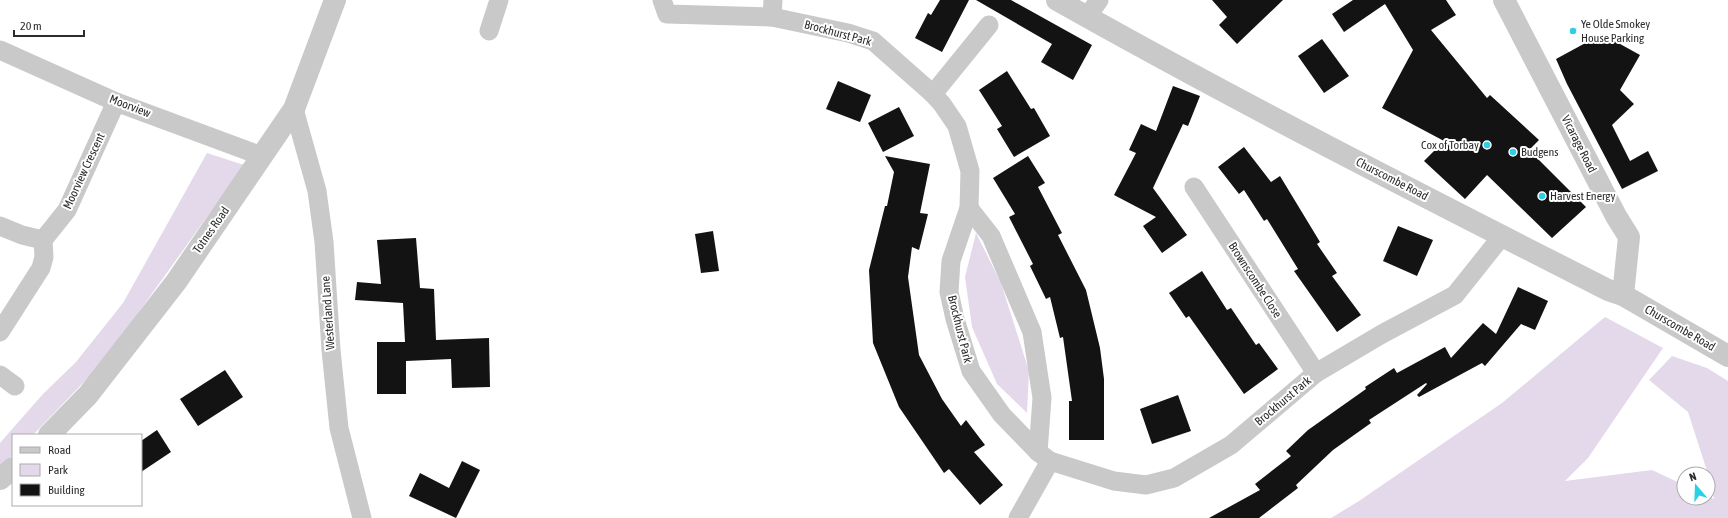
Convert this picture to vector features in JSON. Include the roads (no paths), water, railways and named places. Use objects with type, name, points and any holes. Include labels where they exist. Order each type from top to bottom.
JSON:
[{"type":"street","name":"Totnes Road","points":[[49,434],[88,395],[176,282],[294,109],[335,0]]},
{"type":"street","points":[[489,31],[499,0]]},
{"type":"street","name":"Brockhurst Park","points":[[662,0],[667,14],[773,8],[874,41],[933,94],[957,126],[970,171],[969,208],[952,262],[949,292],[955,319],[971,371],[1002,415],[1044,456],[1114,481],[1146,485],[1174,478],[1231,445],[1316,373],[1382,334],[1455,295],[1502,236]]},
{"type":"street","name":"Churscombe Road","points":[[1058,0],[1093,8],[1185,71],[1608,290],[1623,294],[1728,356]]},
{"type":"street","name":"Vicarage Road","points":[[1504,0],[1616,216],[1629,237],[1623,294]]},
{"type":"street","points":[[933,94],[989,25]]},
{"type":"street","name":"Moorview","points":[[0,50],[116,102],[262,156]]},
{"type":"street","name":"Moorview Crescent","points":[[42,240],[67,210],[116,102]]},
{"type":"street","name":"Westerland Lane","points":[[294,109],[317,191],[324,242],[338,428],[362,518]]},
{"type":"street","name":"Brownscombe Close","points":[[1194,187],[1316,373]]},
{"type":"street","points":[[969,208],[991,236],[1032,332],[1042,398],[1044,456],[1018,518]]},
{"type":"street","points":[[0,226],[22,235],[42,240],[44,257],[41,268],[0,332]]},
{"type":"street","points":[[0,374],[15,386]]},
{"type":"street","points":[[0,479],[12,469]]},
{"type":"place","name":"Ye Olde Smokey House Parking","points":[[1573,31]]},
{"type":"place","name":"Cox of Torbay","points":[[1487,145]]},
{"type":"place","name":"Budgens","points":[[1513,152]]},
{"type":"place","name":"Harvest Energy","points":[[1542,196]]}]
